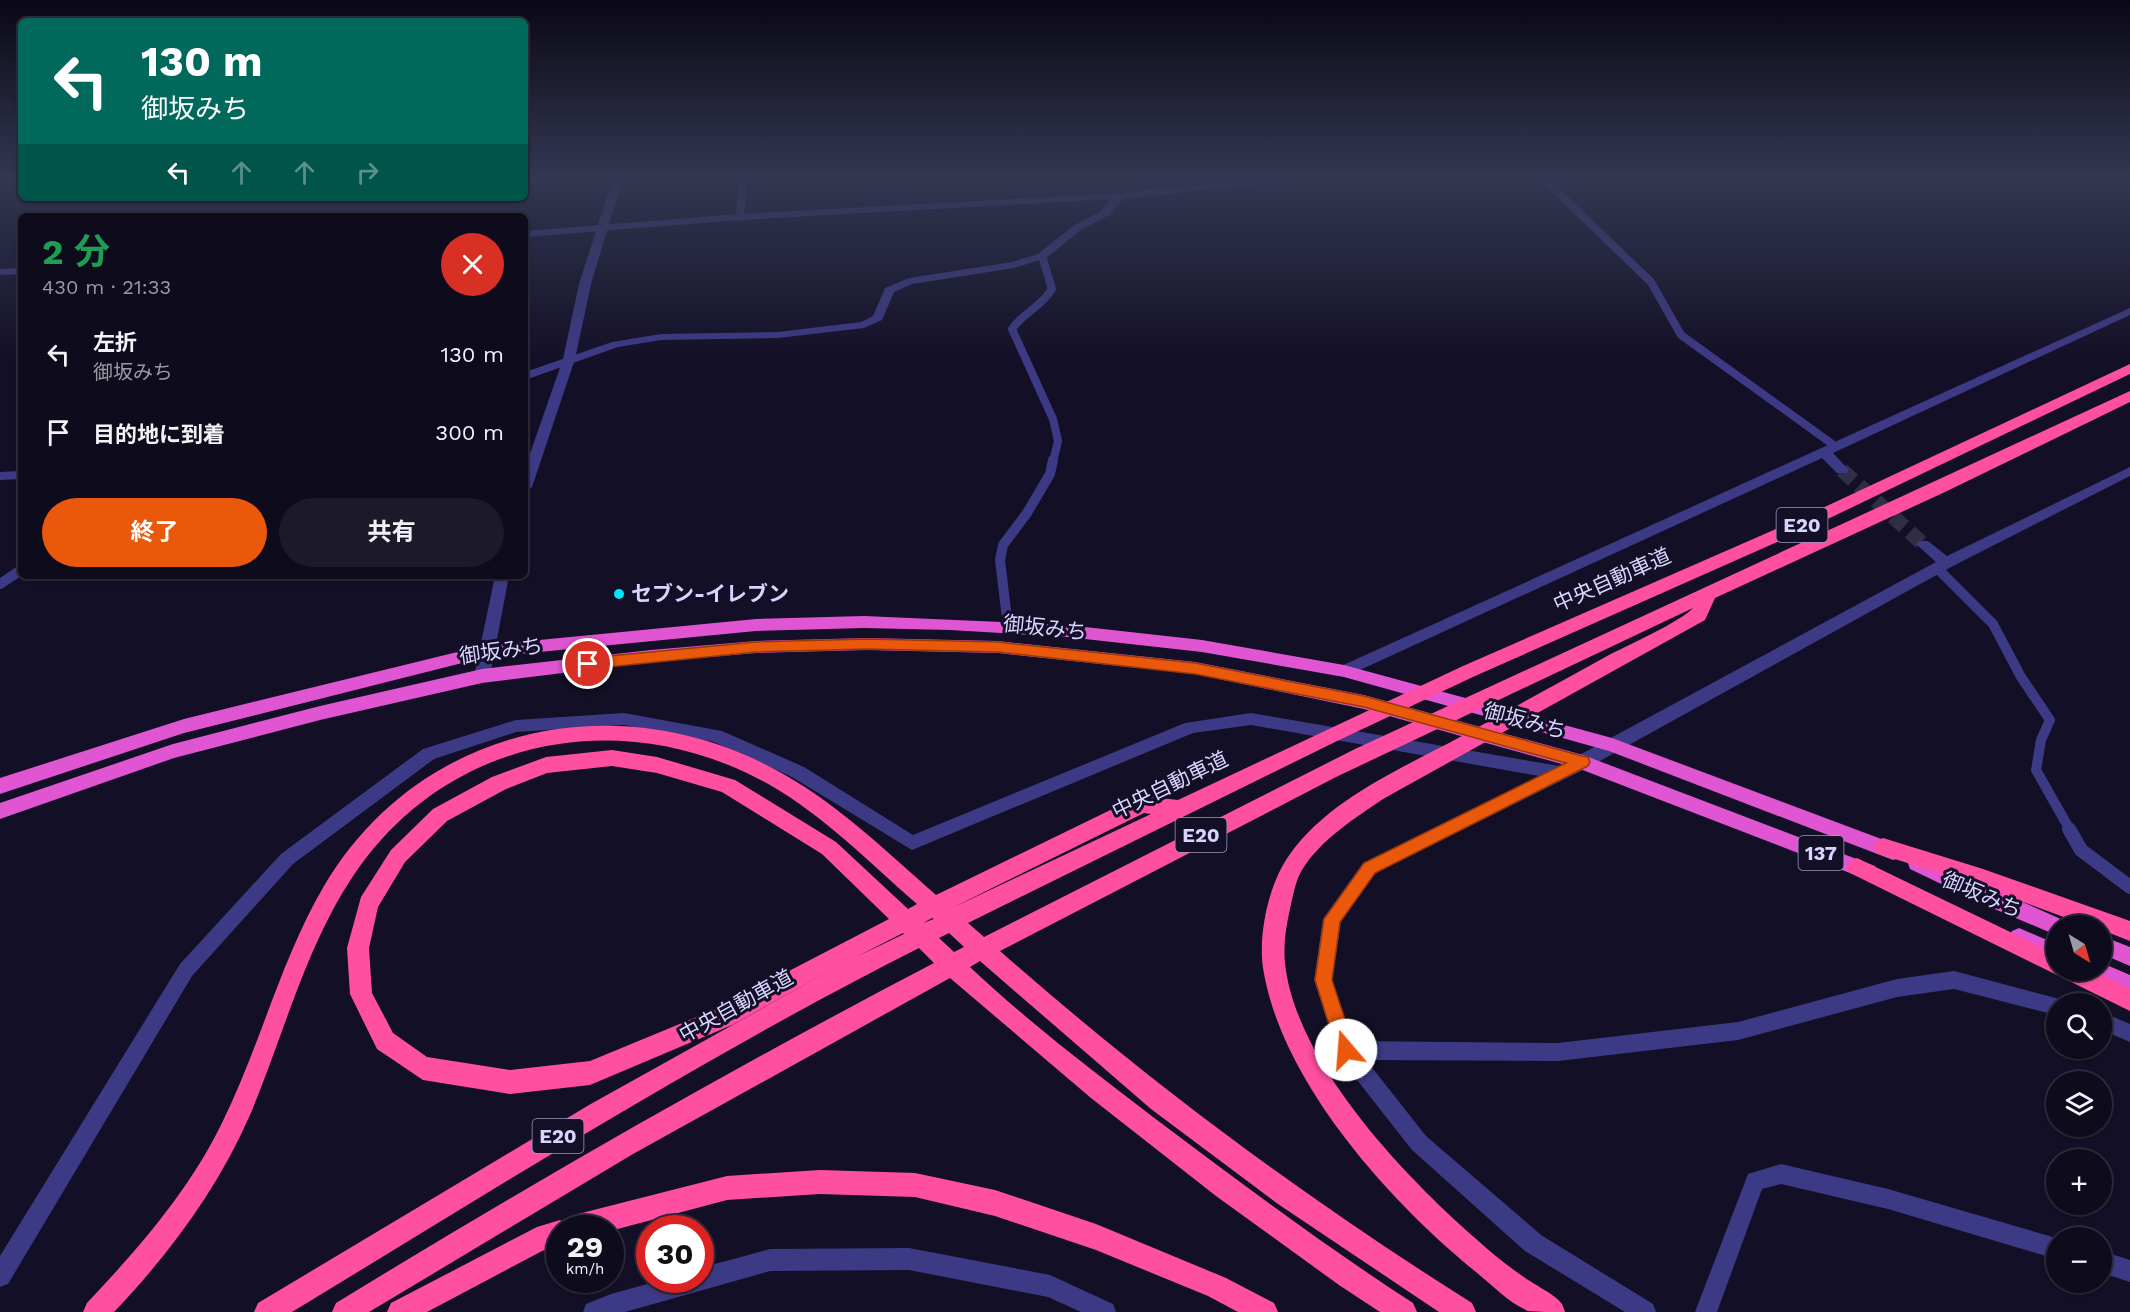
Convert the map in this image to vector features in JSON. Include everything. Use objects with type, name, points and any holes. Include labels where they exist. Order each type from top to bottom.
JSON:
[{"type":"highway","name":"中央自動車道","points":[[267,1312],[597,1113],[855,969],[1328,737],[1469,671],[1960,452],[2130,368]]},
{"type":"highway","name":"E20","points":[[345,1312],[626,1143],[889,998],[1041,918],[1363,755],[1981,470],[2130,396]]},
{"type":"highway","points":[[1552,1312],[1466,1247],[1411,1194],[1369,1148],[1333,1102],[1305,1056],[1286,1011],[1275,970],[1274,934],[1282,891],[1297,861],[1322,832],[1349,812],[1410,773],[1700,615],[1708,594]]},
{"type":"highway","name":"御坂みち","points":[[0,786],[184,726],[486,651],[756,625],[864,622],[1008,627],[1202,646],[1344,671],[1612,745],[1883,847],[1992,899],[2046,922]]},
{"type":"highway","name":"御坂みち","points":[[0,811],[173,751],[320,713],[482,676],[651,656],[756,647],[867,644],[998,647],[1217,673],[1364,702],[1582,762],[1857,867],[2046,949]]},
{"type":"highway","points":[[96,1312],[158,1242],[199,1189],[240,1112],[305,948],[325,905],[350,865],[377,830],[408,802],[450,773],[488,756],[531,740],[576,733],[624,731],[663,735],[736,757],[816,804],[1124,1071],[1243,1162],[1402,1274],[1463,1312]]},
{"type":"highway","points":[[1179,809],[1142,804],[992,878],[833,958],[724,1017],[590,1073],[510,1082],[423,1068],[385,1041],[361,994],[358,948],[368,904],[398,856],[440,815],[499,783],[546,765],[612,758],[657,765],[728,786],[829,848],[974,985],[1099,1090],[1244,1201],[1348,1276],[1404,1312]]},
{"type":"highway","points":[[1883,847],[1983,878],[2130,931]]},
{"type":"highway","points":[[1857,867],[2046,960]]},
{"type":"highway","points":[[2112,949],[2130,957]]},
{"type":"highway","points":[[2112,977],[2130,985]]},
{"type":"highway","points":[[2090,981],[2130,1000]]},
{"type":"highway","points":[[624,1215],[727,1188],[820,1182],[915,1185],[994,1203],[1096,1237],[1217,1287],[1265,1312]]},
{"type":"highway","points":[[400,1312],[546,1237]]},
{"type":"street","points":[[528,478],[569,359],[585,284],[598,239]]},
{"type":"street","points":[[528,375],[616,344],[661,337],[778,335],[864,325],[878,318],[889,290],[909,281],[1014,265],[1042,256],[1063,239]]},
{"type":"street","points":[[0,272],[18,271]]},
{"type":"street","points":[[1344,671],[2130,311]]},
{"type":"street","points":[[1829,449],[1842,470]]},
{"type":"street","points":[[1645,1312],[1533,1243],[1419,1143],[1346,1050],[1323,980],[1332,919],[1369,868],[1582,762],[1942,566],[2130,471]]},
{"type":"street","points":[[0,476],[18,475]]},
{"type":"street","points":[[1923,544],[1942,566]]},
{"type":"street","points":[[482,676],[501,579]]},
{"type":"street","points":[[0,1276],[186,970],[287,859],[429,754],[516,726],[624,719],[716,736],[798,772],[912,843],[1191,727],[1251,719],[1560,773]]},
{"type":"street","points":[[1346,1050],[1558,1052],[1738,1031],[1897,988],[1954,980],[2046,1003]]},
{"type":"street","points":[[2112,1025],[2130,1033]]},
{"type":"street","points":[[1706,1312],[1755,1181],[1781,1174],[1888,1199],[2046,1246]]},
{"type":"street","points":[[714,1275],[770,1260],[909,1259],[1050,1286],[1105,1312]]},
{"type":"street","points":[[2112,1265],[2130,1271]]},
{"type":"street","points":[[594,1312],[652,1293]]},
{"type":"lane","points":[[1604,239],[1632,262],[1651,282],[1681,335],[1829,449]]},
{"type":"lane","points":[[1008,627],[1000,561],[1003,545],[1027,513],[1050,474],[1058,441],[1053,419],[1012,329],[1018,320],[1049,297],[1052,289],[1042,256]]},
{"type":"lane","points":[[1942,566],[1993,624],[2021,677],[2050,720],[2041,740],[2036,770],[2081,850],[2130,887]]},
{"type":"lane","points":[[0,584],[18,572]]},
{"type":"tunnel","points":[[1842,470],[1923,544]]},
{"type":"place","name":"セブン-イレブン","points":[[619,594]]},
{"type":"route","points":[[588,664],[756,647],[867,644],[998,647],[1195,668],[1364,702],[1582,762],[1369,868],[1332,919],[1323,980],[1346,1050]]}]
